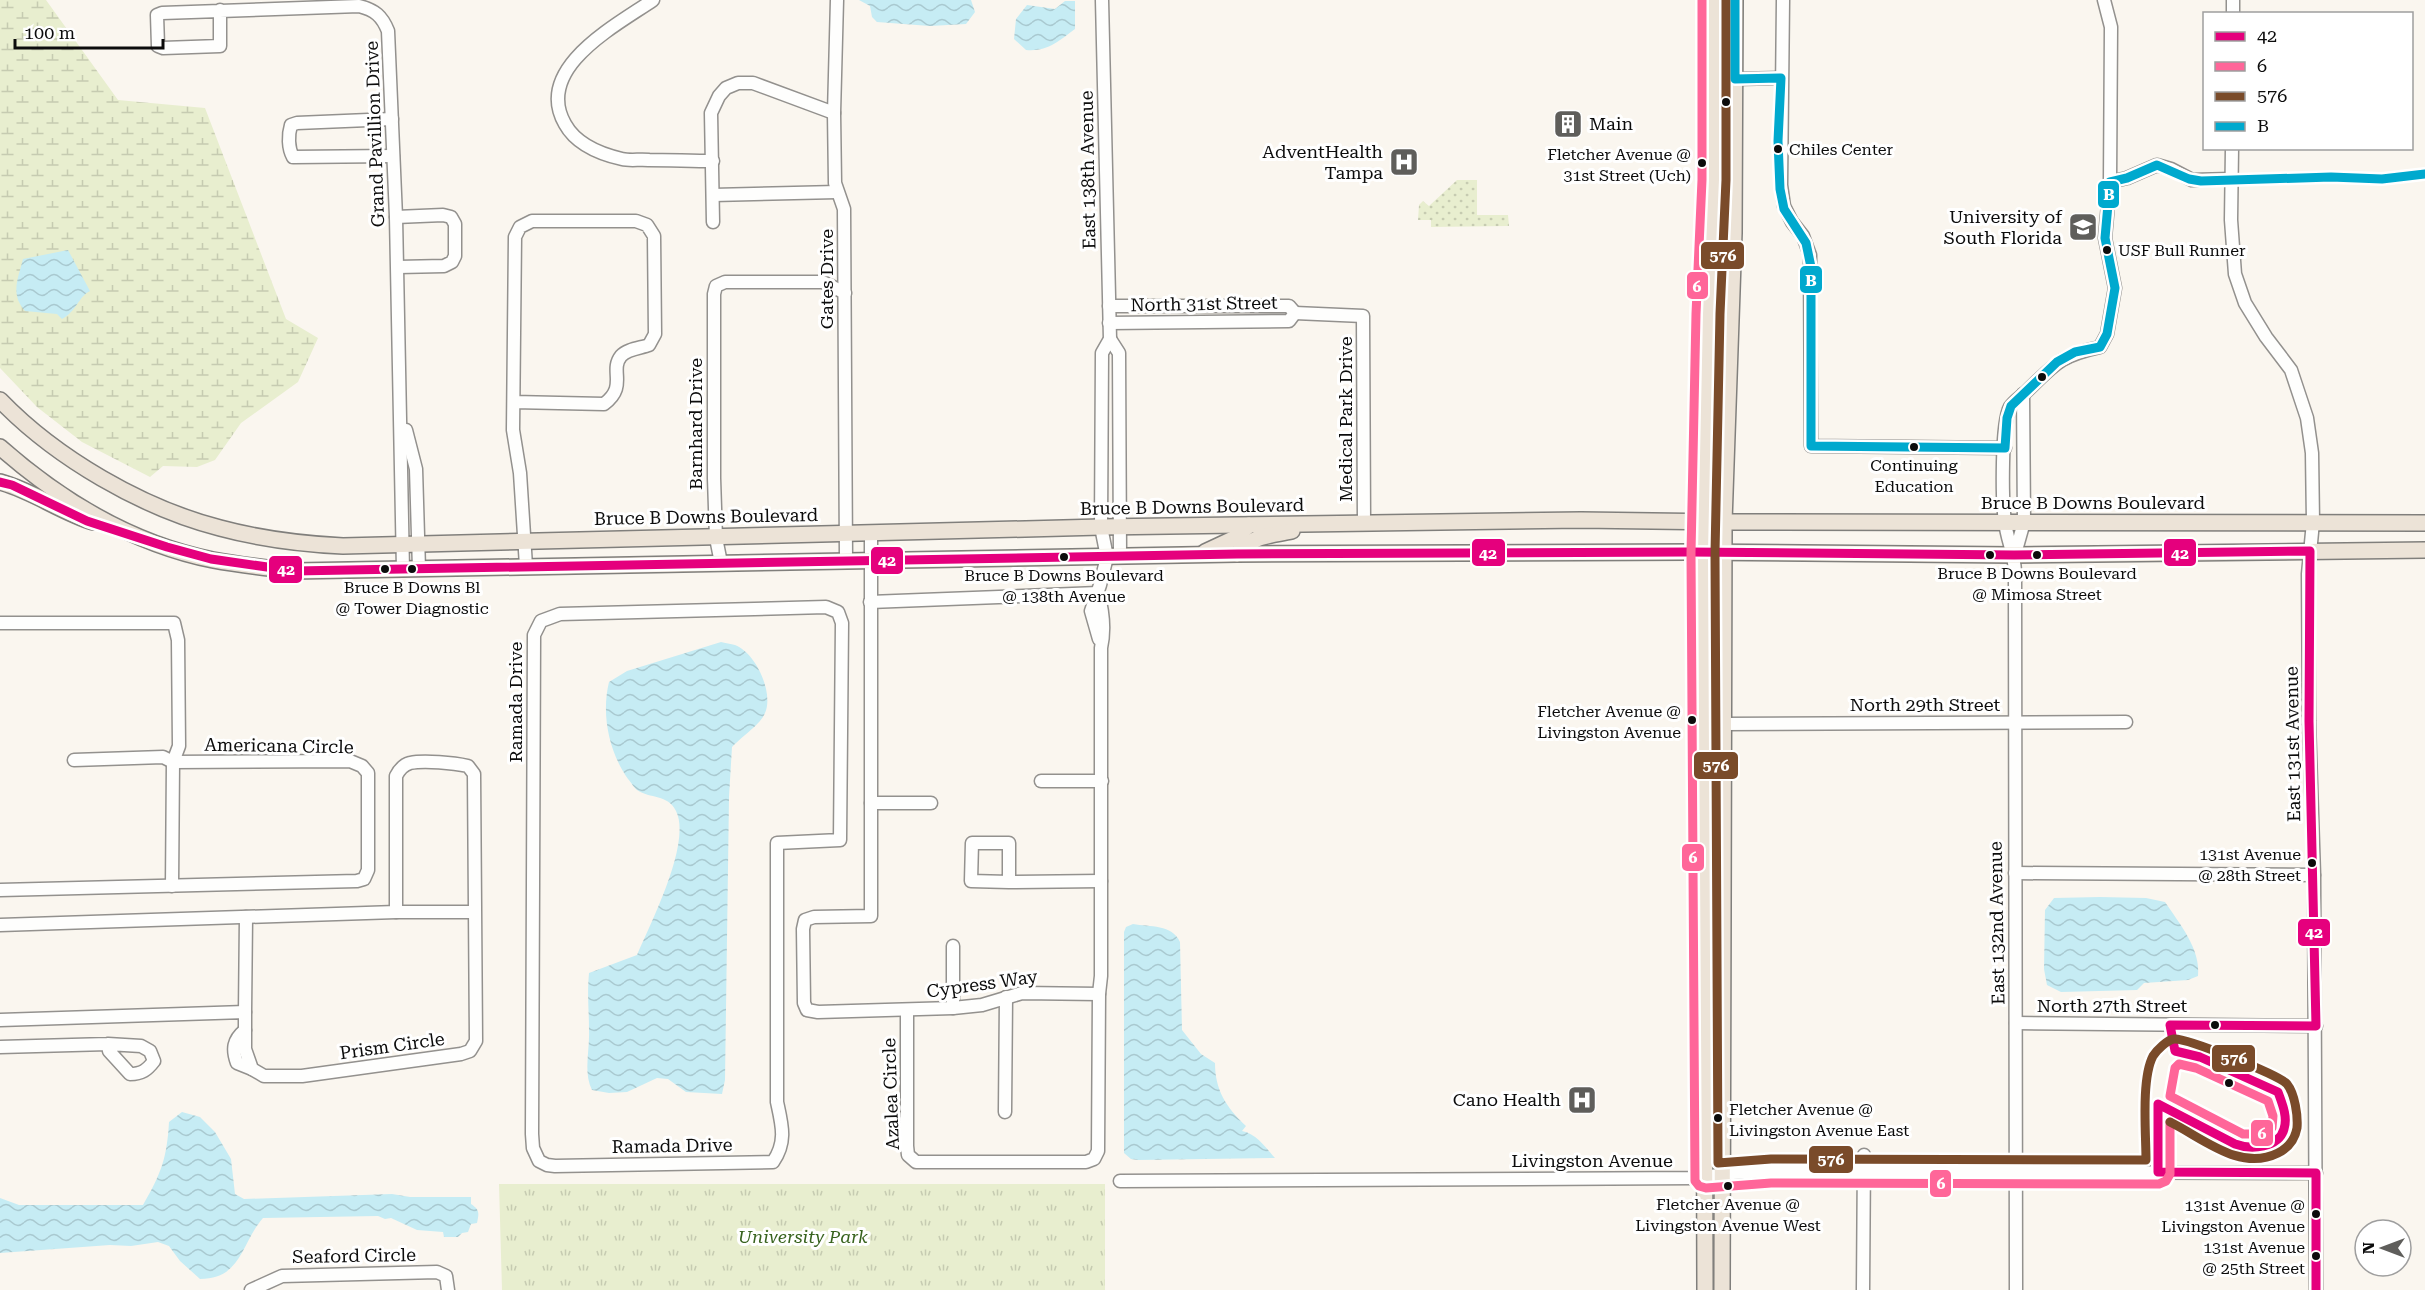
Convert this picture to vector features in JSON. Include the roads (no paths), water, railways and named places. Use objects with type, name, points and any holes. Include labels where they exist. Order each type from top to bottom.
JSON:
[{"type":"main road","points":[[1714,0],[1714,180],[1708,314],[1703,553],[1704,789],[1713,1175],[1722,1290]]},
{"type":"main road","points":[[1705,1290],[1713,1175],[1722,896],[1724,522],[1734,233],[1735,0]]},
{"type":"main road","name":"Bruce B Downs Boulevard","points":[[0,400],[76,463],[148,501],[219,528],[296,543],[343,546],[1101,527],[1574,520],[2425,523]]},
{"type":"main road","points":[[0,423],[11,411]]},
{"type":"main road","points":[[0,447],[62,495],[134,534]]},
{"type":"main road","points":[[0,482],[12,485],[87,520],[167,547],[211,559],[295,571],[1238,554],[2014,555],[2425,550]]},
{"type":"main road","points":[[1238,554],[1246,543],[1259,538],[1333,524]]},
{"type":"main road","points":[[1199,555],[1235,538],[1249,525]]},
{"type":"main road","points":[[1704,789],[1714,826],[1714,866],[1722,896]]},
{"type":"street","points":[[653,0],[587,46],[571,63],[562,80],[558,99],[561,117],[578,142],[623,159],[713,161]]},
{"type":"street","name":"Gates Drive","points":[[837,0],[834,113],[837,192],[844,209],[846,560]]},
{"type":"street","name":"East 138th Avenue","points":[[1102,0],[1109,323],[1110,339],[1119,353],[1120,527],[1113,556]]},
{"type":"street","points":[[1783,0],[1780,168],[1784,206],[1792,222],[1803,236],[1811,261],[1811,446],[2004,448]]},
{"type":"street","points":[[2014,555],[2004,523],[2004,448],[2007,418],[2011,406],[2057,362],[2075,352],[2100,347],[2107,334],[2115,288],[2105,238],[2110,182],[2111,27],[2104,0]]},
{"type":"street","name":"Grand Pavillion Drive","points":[[220,10],[220,46],[163,48],[158,46],[156,20],[157,15],[162,12],[220,10],[359,6],[374,10],[384,21],[388,31],[398,267],[401,415],[416,469],[411,544],[403,570]]},
{"type":"street","points":[[1735,79],[1781,78]]},
{"type":"street","points":[[713,222],[711,113],[719,96],[732,86],[753,83],[834,113]]},
{"type":"street","points":[[392,119],[297,123],[291,125],[289,142],[290,152],[293,157],[298,158],[393,156]]},
{"type":"street","name":"East 131st Avenue","points":[[2232,150],[2231,220],[2235,274],[2245,303],[2266,338],[2291,370],[2307,418],[2312,453],[2309,721],[2316,1026],[2316,1290]]},
{"type":"street","points":[[2110,182],[2127,178],[2157,165],[2171,169],[2192,180],[2232,179]]},
{"type":"street","points":[[713,195],[837,192]]},
{"type":"street","points":[[396,217],[443,215],[451,217],[455,224],[455,256],[452,262],[444,266],[398,267]]},
{"type":"street","points":[[514,402],[604,404],[614,397],[621,355],[649,345],[655,334],[654,236],[647,225],[636,221],[532,221],[520,226],[515,237],[513,430],[520,473],[526,566]]},
{"type":"street","name":"Barnhard Drive","points":[[721,562],[716,538],[714,478],[714,294],[716,286],[725,282],[823,282],[845,293]]},
{"type":"street","name":"North 31st Street","points":[[1109,306],[1289,306],[1295,313],[1363,316]]},
{"type":"street","name":"North 31st Street","points":[[1109,323],[1289,321],[1295,313]]},
{"type":"street","name":"Medical Park Drive","points":[[1363,316],[1364,523]]},
{"type":"street","name":"East 138th Avenue","points":[[1110,339],[1102,353],[1101,527],[1113,556]]},
{"type":"street","points":[[2014,555],[2024,522],[2023,394]]},
{"type":"street","name":"Azalea Circle","points":[[871,533],[871,916],[814,917],[805,920],[803,929],[804,1003],[807,1010],[818,1012],[907,1011],[908,1155],[916,1162],[1086,1162],[1094,1159],[1098,1151],[1103,609],[1098,593]]},
{"type":"street","name":"Grand Pavillion Drive","points":[[411,544],[419,569]]},
{"type":"street","name":"East 132nd Avenue","points":[[2014,555],[2016,1290]]},
{"type":"street","name":"Azalea Circle","points":[[1101,648],[1091,611],[1113,556]]},
{"type":"street","points":[[870,602],[1073,596],[1098,593]]},
{"type":"street","points":[[1073,596],[1091,611]]},
{"type":"street","name":"Ramada Drive","points":[[826,607],[838,612],[842,623],[840,840],[777,843],[777,1102],[784,1138],[780,1152],[773,1162],[547,1165],[539,1161],[533,1148],[532,1134],[534,634],[541,621],[560,614],[709,609],[826,607]]},
{"type":"street","name":"Americana Circle","points":[[0,623],[174,623],[178,640],[179,746],[173,762],[351,762],[362,766],[368,773],[368,870],[364,879],[0,890]]},
{"type":"street","name":"North 29th Street","points":[[1723,724],[2126,722]]},
{"type":"street","points":[[74,760],[163,757],[173,762],[172,886]]},
{"type":"street","name":"Prism Circle","points":[[246,917],[245,1030],[234,1041],[233,1053],[237,1063],[264,1076],[302,1076],[470,1051],[476,1041],[474,774],[468,766],[457,763],[410,763],[400,768],[396,776],[396,912]]},
{"type":"street","points":[[1041,781],[1102,781]]},
{"type":"street","points":[[871,803],[931,803]]},
{"type":"street","points":[[1009,882],[1009,843],[972,843],[971,881],[1009,882],[1101,881]]},
{"type":"street","points":[[2015,873],[2314,875]]},
{"type":"street","points":[[0,925],[396,912],[474,912]]},
{"type":"street","points":[[953,946],[953,1008]]},
{"type":"street","name":"Cypress Way","points":[[907,1011],[982,1005],[1022,993],[1099,994]]},
{"type":"street","points":[[1005,1112],[1006,998]]},
{"type":"street","points":[[0,1020],[245,1012]]},
{"type":"street","name":"North 27th Street","points":[[2016,1023],[2316,1026]]},
{"type":"street","points":[[0,1047],[108,1044]]},
{"type":"street","points":[[1863,1290],[1864,1155]]},
{"type":"street","name":"Livingston Avenue","points":[[1120,1181],[1696,1178],[1771,1171],[2316,1173]]},
{"type":"street","name":"Seaford Circle","points":[[251,1290],[282,1276],[437,1272],[446,1276],[448,1290]]},
{"type":"water","points":[[859,0],[971,0],[975,12],[966,24],[930,26],[877,22],[872,17],[870,6]]},
{"type":"water","points":[[1065,1],[1075,1],[1075,29],[1064,38],[1047,47],[1033,50],[1026,50],[1014,39],[1016,19],[1027,5],[1055,9]]},
{"type":"water","points":[[68,250],[90,291],[62,319],[57,314],[25,311],[20,305],[16,292],[23,259]]},
{"type":"water","points":[[721,642],[735,645],[750,656],[761,674],[767,695],[763,717],[732,747],[729,797],[725,1080],[722,1094],[686,1092],[668,1079],[657,1078],[627,1092],[609,1093],[592,1090],[587,1068],[589,973],[637,955],[674,862],[679,825],[673,806],[664,799],[637,790],[621,768],[608,733],[606,720],[609,682],[627,671]]},
{"type":"water","points":[[2054,898],[2146,898],[2165,902],[2193,946],[2198,976],[2188,980],[2144,983],[2137,990],[2061,992],[2047,985],[2044,969],[2045,910]]},
{"type":"water","points":[[1133,924],[1166,929],[1172,932],[1180,942],[1182,1030],[1201,1054],[1215,1063],[1217,1082],[1223,1098],[1246,1126],[1242,1131],[1256,1138],[1275,1158],[1138,1160],[1131,1159],[1124,1153],[1124,932],[1126,927]]},
{"type":"water","points":[[182,1112],[200,1117],[215,1132],[231,1159],[235,1194],[244,1199],[392,1194],[410,1197],[471,1197],[471,1204],[478,1212],[477,1223],[471,1224],[468,1232],[458,1237],[444,1237],[443,1232],[417,1230],[391,1218],[385,1219],[378,1216],[263,1218],[233,1266],[214,1277],[200,1279],[180,1261],[169,1246],[158,1242],[131,1246],[110,1245],[0,1253],[0,1198],[19,1205],[143,1205],[162,1165],[167,1146],[169,1122]]},
{"type":"place","name":"Main","points":[[1568,124]]},
{"type":"place","name":"Chiles Center","points":[[1778,149]]},
{"type":"place","name":"AdventHealth Tampa","points":[[1404,162]]},
{"type":"place","name":"Fletcher Avenue @ 31st Street (Uch)","points":[[1702,163]]},
{"type":"place","name":"University of South Florida","points":[[2083,227]]},
{"type":"place","name":"USF Bull Runner","points":[[2107,250]]},
{"type":"place","name":"Continuing Education","points":[[1914,447]]},
{"type":"place","name":"Bruce B Downs Boulevard @ Mimosa Street","points":[[2037,555]]},
{"type":"place","name":"Bruce B Downs Boulevard @ 138th Avenue","points":[[1064,557]]},
{"type":"place","name":"Bruce B Downs Bl @ Tower Diagnostic","points":[[412,569]]},
{"type":"place","name":"Fletcher Avenue @ Livingston Avenue","points":[[1692,720]]},
{"type":"place","name":"131st Avenue @ 28th Street","points":[[2312,863]]},
{"type":"place","name":"Cano Health","points":[[1582,1100]]},
{"type":"place","name":"Fletcher Avenue @ Livingston Avenue East","points":[[1718,1118]]},
{"type":"place","name":"Fletcher Avenue @ Livingston Avenue West","points":[[1728,1186]]},
{"type":"place","name":"131st Avenue @ Livingston Avenue","points":[[2316,1214]]},
{"type":"place","name":"131st Avenue @ 25th Street","points":[[2316,1256]]},
{"type":"park label","name":"University Park","points":[[803,1237]]}]
